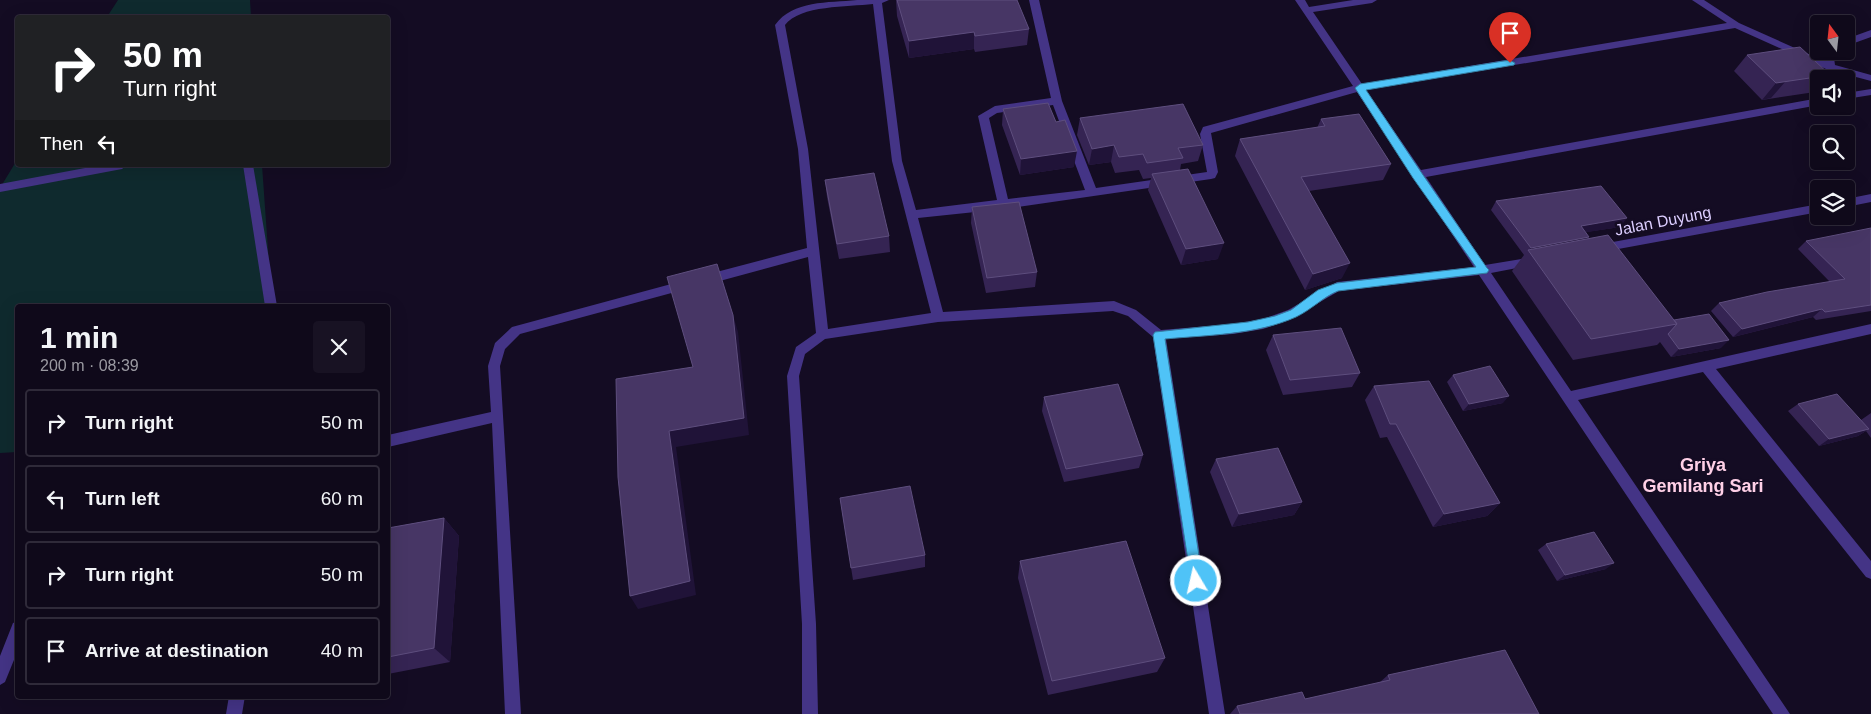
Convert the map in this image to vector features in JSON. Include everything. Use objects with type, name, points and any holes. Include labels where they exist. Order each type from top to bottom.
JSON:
[{"type":"street","points":[[822,335],[803,149],[780,26],[786,17],[800,9],[880,0],[896,161],[938,317]]},
{"type":"street","points":[[1034,0],[1058,101],[1092,193]]},
{"type":"street","points":[[1372,0],[1304,5],[1782,714]]},
{"type":"street","points":[[1697,0],[1736,25],[1810,51]]},
{"type":"street","points":[[911,215],[1004,205],[1206,177],[1213,172],[1205,134],[1207,130],[1360,88],[1736,25]]},
{"type":"street","points":[[1855,39],[1871,33]]},
{"type":"street","points":[[1833,60],[1871,78]]},
{"type":"street","points":[[1855,95],[1871,92]]},
{"type":"street","points":[[1004,205],[983,116],[995,110],[1058,101]]},
{"type":"street","points":[[1417,175],[1810,104]]},
{"type":"street","points":[[0,188],[111,167]]},
{"type":"street","points":[[248,167],[270,304]]},
{"type":"street","points":[[1855,201],[1871,198]]},
{"type":"street","name":"Jalan Duyung","points":[[1589,251],[1810,210]]},
{"type":"street","points":[[513,714],[494,366],[498,347],[516,330],[814,251]]},
{"type":"street","points":[[1159,335],[1248,326],[1277,320],[1295,313],[1322,293],[1337,287],[1484,270],[1541,260]]},
{"type":"street","points":[[810,714],[809,624],[794,376],[800,351],[822,335],[938,317],[1114,306],[1132,313],[1159,335],[1216,714]]},
{"type":"street","points":[[1568,397],[1871,329]]},
{"type":"street","points":[[1705,365],[1871,572]]},
{"type":"street","points":[[390,441],[498,416]]},
{"type":"street","points":[[0,677],[15,636]]},
{"type":"street","points":[[234,714],[236,699]]},
{"type":"green space","points":[[118,0],[250,0],[251,15],[108,15]]},
{"type":"green space","points":[[15,163],[15,167],[262,167],[272,304],[15,304],[15,452],[0,453],[0,188]]},
{"type":"building","points":[[897,0],[1017,0],[1029,29],[975,36],[974,32],[909,41]]},
{"type":"building","points":[[1800,47],[1810,56],[1810,60],[1814,60],[1825,70],[1810,70],[1810,78],[1776,83],[1747,55]]},
{"type":"building","points":[[1048,103],[1056,122],[1065,120],[1077,151],[1021,159],[1003,109]]},
{"type":"building","points":[[1183,104],[1203,145],[1178,148],[1183,158],[1147,163],[1143,154],[1119,157],[1114,145],[1092,149],[1080,118]]},
{"type":"building","points":[[1359,114],[1391,164],[1301,177],[1350,263],[1313,274],[1240,139],[1325,126],[1321,119]]},
{"type":"building","points":[[1188,169],[1224,243],[1186,249],[1152,174]]},
{"type":"building","points":[[874,173],[889,236],[837,244],[825,180]]},
{"type":"building","points":[[1601,186],[1627,218],[1581,226],[1589,237],[1531,248],[1496,201]]},
{"type":"building","points":[[1019,202],[1037,272],[987,278],[972,207]]},
{"type":"building","points":[[1871,228],[1871,305],[1825,312],[1822,309],[1742,329],[1719,303],[1767,292],[1845,279],[1806,241]]},
{"type":"building","points":[[1608,235],[1677,324],[1591,339],[1528,250]]},
{"type":"building","points":[[717,264],[733,315],[744,418],[669,431],[690,581],[630,596],[618,477],[616,379],[693,367],[667,277]]},
{"type":"building","points":[[1709,314],[1729,340],[1679,349],[1668,334],[1677,324],[1674,320]]},
{"type":"building","points":[[1341,328],[1360,373],[1290,380],[1273,335]]},
{"type":"building","points":[[1490,366],[1509,396],[1469,404],[1453,375]]},
{"type":"building","points":[[1429,381],[1500,503],[1444,514],[1396,424],[1390,424],[1374,386]]},
{"type":"building","points":[[1118,384],[1143,455],[1066,469],[1044,397]]},
{"type":"building","points":[[1837,394],[1869,429],[1829,439],[1798,404]]},
{"type":"building","points":[[1278,448],[1302,502],[1239,514],[1216,459]]},
{"type":"building","points":[[910,486],[925,555],[851,568],[840,498]]},
{"type":"building","points":[[444,518],[434,648],[390,657],[390,528]]},
{"type":"building","points":[[1594,532],[1614,563],[1565,575],[1546,544]]},
{"type":"building","points":[[1126,541],[1165,658],[1052,681],[1020,561]]},
{"type":"building","points":[[1505,650],[1539,714],[1240,714],[1237,706],[1302,692],[1305,699],[1390,680],[1388,675]]},
{"type":"district","name":"Griya Gemilang Sari","points":[[1703,475]]},
{"type":"route","points":[[1196,581],[1159,335],[1248,326],[1277,320],[1295,313],[1322,293],[1337,287],[1484,270],[1417,175],[1360,88],[1510,63]]}]
